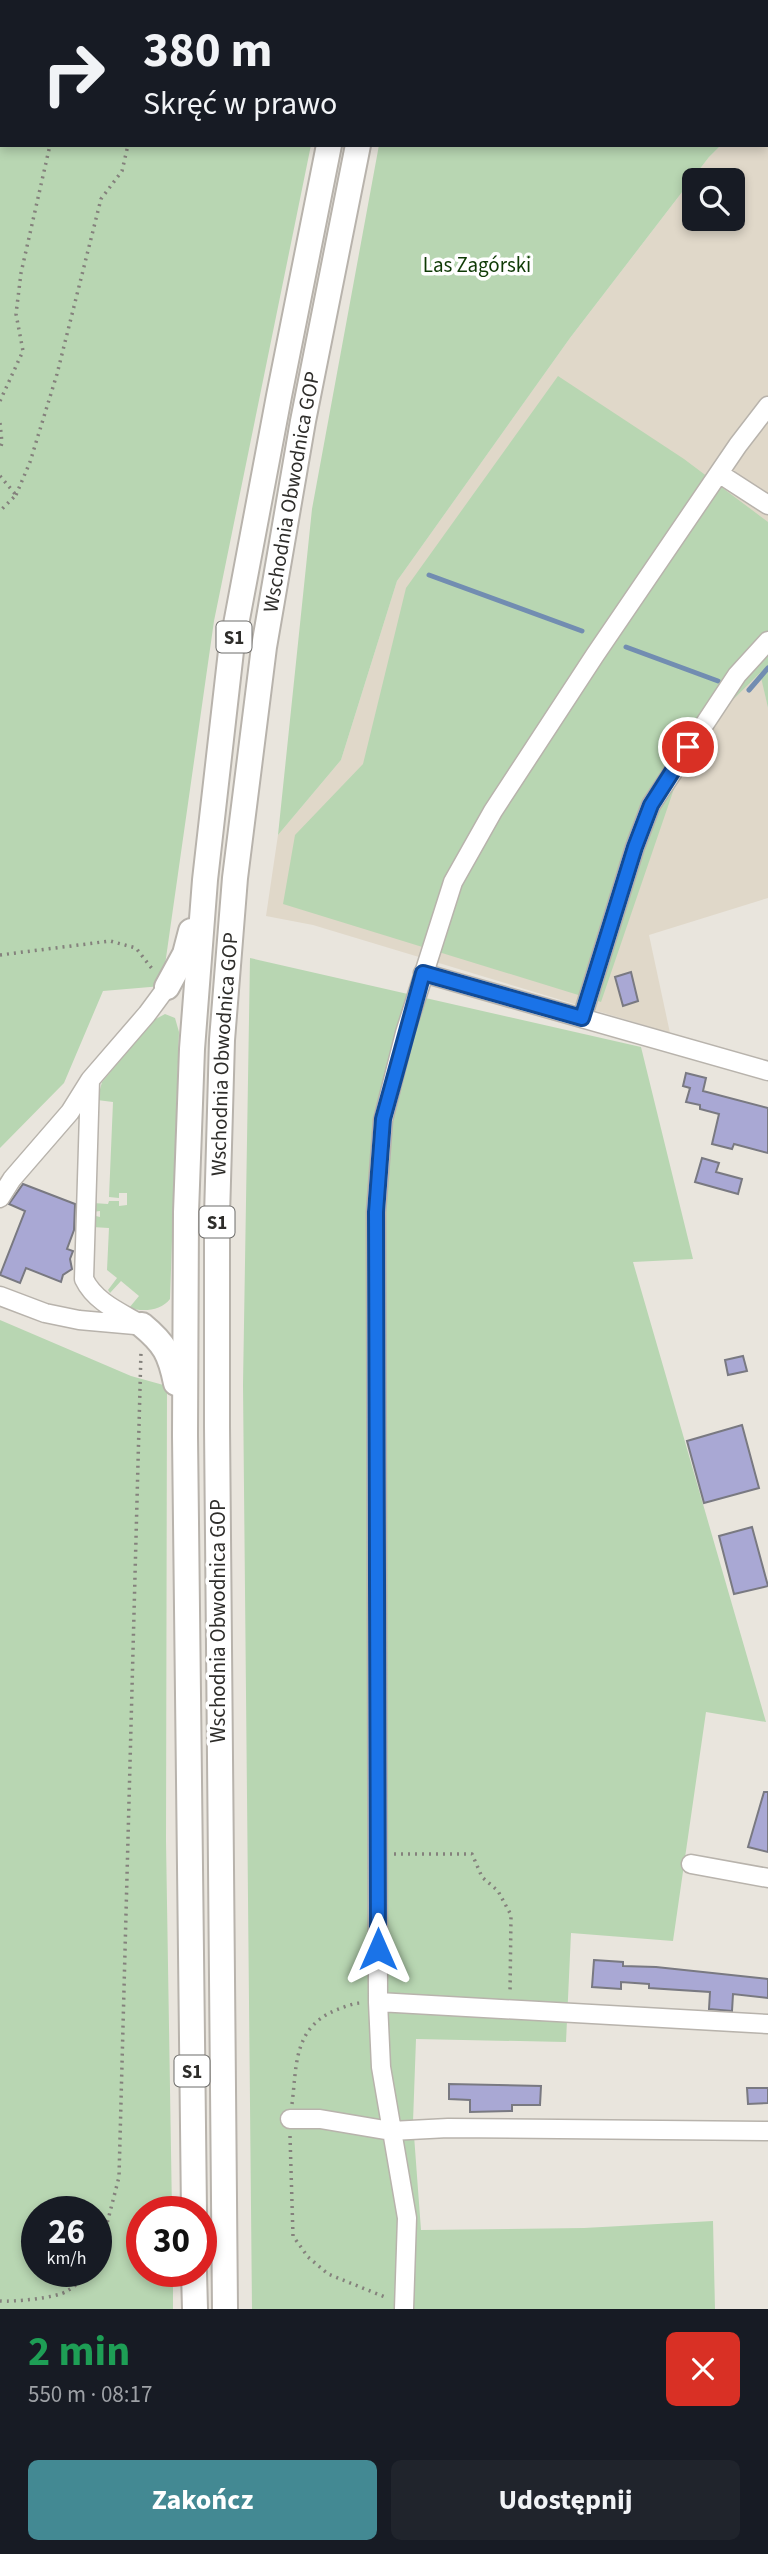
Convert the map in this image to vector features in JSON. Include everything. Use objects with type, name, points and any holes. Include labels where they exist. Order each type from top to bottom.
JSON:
[{"type":"highway","name":"Wschodnia Obwodnica GOP","points":[[194,2196],[185,1436],[186,1212],[191,1076],[205,880],[232,651],[329,147]]},
{"type":"highway","name":"Wschodnia Obwodnica GOP","points":[[225,2309],[217,1453],[217,1216],[222,1040],[235,878],[264,647],[303,421],[358,147]]},
{"type":"highway","points":[[167,987],[185,954],[205,880]]},
{"type":"highway","points":[[142,1325],[169,1353],[185,1436]]},
{"type":"highway","points":[[194,2287],[195,2309]]},
{"type":"street","points":[[404,2309],[407,2218],[381,2067],[378,2003],[376,1212],[383,1119],[423,973],[453,882],[493,811],[595,654],[738,445],[766,414]]},
{"type":"street","points":[[720,474],[768,505]]},
{"type":"street","points":[[582,1018],[635,847],[651,805],[737,675],[768,641]]},
{"type":"street","points":[[423,973],[768,1071]]},
{"type":"street","points":[[0,1198],[12,1179],[70,1112],[90,1080],[167,987]]},
{"type":"street","points":[[90,1080],[84,1279],[90,1291],[103,1302],[142,1325]]},
{"type":"street","points":[[0,1296],[79,1320],[142,1325]]},
{"type":"street","points":[[691,1864],[768,1878]]},
{"type":"street","points":[[378,2003],[768,2024]]},
{"type":"street","points":[[290,2119],[320,2119],[391,2131],[448,2128],[768,2131]]},
{"type":"path","points":[[0,401],[23,351],[16,314],[21,273],[50,147]]},
{"type":"path","points":[[0,511],[16,495],[30,463],[57,374],[101,199],[122,171],[128,147]]},
{"type":"path","points":[[0,423],[0,449]]},
{"type":"path","points":[[0,476],[16,495]]},
{"type":"path","points":[[0,956],[110,941],[136,948],[167,987]]},
{"type":"path","points":[[112,2205],[119,2178],[142,1325]]},
{"type":"path","points":[[377,1842],[389,1841],[389,1854],[472,1854],[482,1877],[498,1891],[510,1915],[510,2010]]},
{"type":"path","points":[[378,2003],[355,2003],[321,2017],[310,2027],[298,2053],[290,2119],[293,2236],[308,2257],[328,2274],[385,2297]]},
{"type":"path","points":[[0,2301],[12,2302],[65,2293],[73,2287]]},
{"type":"shaded area","points":[[719,147],[768,147],[768,664],[760,670],[768,708],[768,898],[649,935],[670,1033],[313,925],[266,916],[278,835],[341,760],[397,581],[570,338],[682,192],[682,231],[745,231],[745,168],[701,168]]},
{"type":"green space","points":[[0,147],[311,147],[214,621],[162,986],[103,991],[64,1083],[0,1148]]},
{"type":"green space","name":"Las Zagórski","points":[[379,147],[719,147],[701,168],[682,168],[682,192],[570,338],[397,581],[341,760],[278,835],[312,509]]},
{"type":"green space","points":[[558,376],[684,459],[768,522],[768,708],[760,673],[690,742],[601,1002],[283,904],[295,835],[363,764],[406,588]]},
{"type":"green space","points":[[250,958],[641,1047],[693,1259],[633,1262],[766,1722],[706,1712],[673,1941],[571,1933],[566,2042],[416,2039],[413,2122],[421,2230],[584,2228],[713,2221],[715,2309],[252,2309],[243,1385]]},
{"type":"green space","points":[[165,1014],[175,1018],[179,1032],[170,1299],[157,1308],[140,1310],[129,1308],[139,1296],[121,1281],[110,1293],[108,1290],[117,1278],[107,1270],[109,1228],[92,1227],[92,1215],[100,1217],[100,1211],[92,1212],[93,1203],[108,1204],[109,1201],[119,1201],[119,1206],[127,1205],[127,1193],[119,1193],[119,1198],[109,1197],[113,1102],[97,1100],[102,1082],[154,1020]]},
{"type":"green space","points":[[0,1320],[131,1376],[167,1386],[166,1841],[172,2196],[126,2196],[126,2287],[173,2287],[173,2309],[0,2309]]},
{"type":"building","points":[[631,972],[638,1001],[623,1006],[615,977]]},
{"type":"building","points":[[686,1073],[706,1078],[703,1091],[768,1108],[768,1153],[734,1144],[732,1149],[712,1144],[719,1114],[686,1102],[690,1088],[683,1086]]},
{"type":"building","points":[[702,1158],[719,1163],[716,1172],[742,1179],[738,1194],[695,1182]]},
{"type":"building","points":[[23,1184],[75,1204],[74,1230],[67,1249],[73,1251],[70,1259],[72,1269],[63,1275],[61,1282],[26,1268],[20,1283],[0,1275],[25,1211],[9,1204]]},
{"type":"building","points":[[743,1356],[747,1371],[728,1375],[725,1360]]},
{"type":"building","points":[[742,1425],[759,1488],[704,1503],[687,1441]]},
{"type":"building","points":[[752,1527],[768,1586],[734,1594],[719,1536]]},
{"type":"building","points":[[764,1792],[768,1792],[768,1852],[748,1847]]},
{"type":"building","points":[[594,1960],[623,1962],[623,1966],[768,1979],[768,1998],[733,1994],[732,2011],[709,2009],[710,1992],[649,1988],[649,1984],[621,1982],[621,1989],[592,1987]]},
{"type":"building","points":[[449,2084],[541,2086],[540,2105],[512,2105],[512,2111],[470,2112],[470,2100],[449,2099]]},
{"type":"building","points":[[747,2088],[768,2088],[768,2103],[748,2104]]},
{"type":"waterway","points":[[429,575],[582,631]]},
{"type":"waterway","points":[[626,647],[718,681]]},
{"type":"waterway","points":[[749,690],[768,668]]},
{"type":"route","points":[[378,1949],[376,1212],[383,1119],[405,1032],[423,973],[582,1018],[635,847],[651,805],[688,747]]}]
